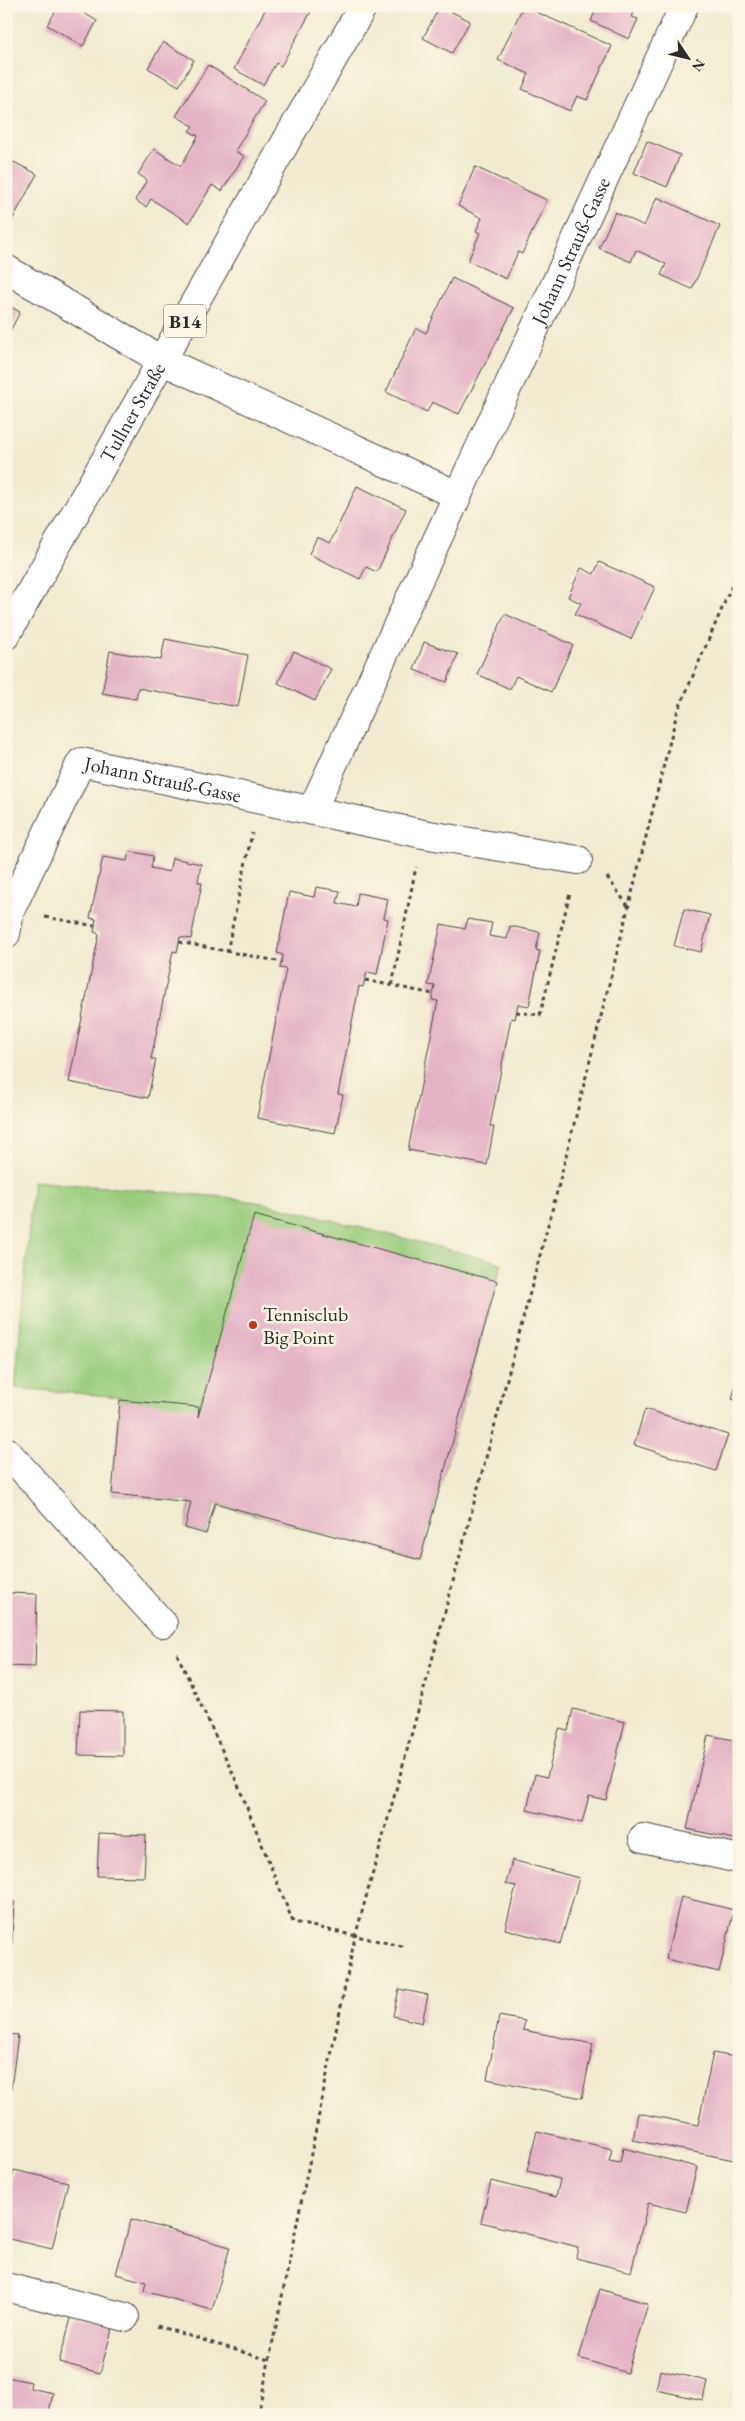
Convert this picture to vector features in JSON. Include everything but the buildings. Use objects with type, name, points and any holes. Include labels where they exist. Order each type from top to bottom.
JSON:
[{"type":"street","name":"Tullner Straße","points":[[6,635],[163,361],[362,6]]},
{"type":"street","name":"Johann Strauß-Gasse","points":[[312,810],[684,6]]},
{"type":"street","points":[[6,269],[163,361],[457,495]]},
{"type":"street","name":"Johann Strauß-Gasse","points":[[8,923],[81,762],[260,798],[422,834],[578,860]]},
{"type":"street","points":[[6,1451],[164,1624]]},
{"type":"street","points":[[643,1838],[739,1859]]},
{"type":"street","points":[[6,2287],[125,2317]]},
{"type":"path","points":[[258,2415],[355,1937],[434,1654],[559,1184],[678,713],[739,569]]},
{"type":"path","points":[[227,952],[260,798]]},
{"type":"path","points":[[392,985],[422,834]]},
{"type":"path","points":[[516,1012],[540,1015],[578,860]]},
{"type":"path","points":[[8,923],[95,926]]},
{"type":"path","points":[[179,942],[282,962]]},
{"type":"path","points":[[365,980],[433,994]]},
{"type":"path","points":[[164,1624],[236,1780],[293,1922],[406,1947]]},
{"type":"path","points":[[125,2317],[269,2360]]},
{"type":"green space","name":"Tennisclub Big Point","points":[[33,1181],[225,1197],[268,1204],[502,1263],[420,1560],[215,1504],[206,1534],[185,1528],[190,1502],[112,1494],[120,1397],[15,1388]]},
{"type":"place","name":"Tennisclub Big Point","points":[[253,1325]]}]
